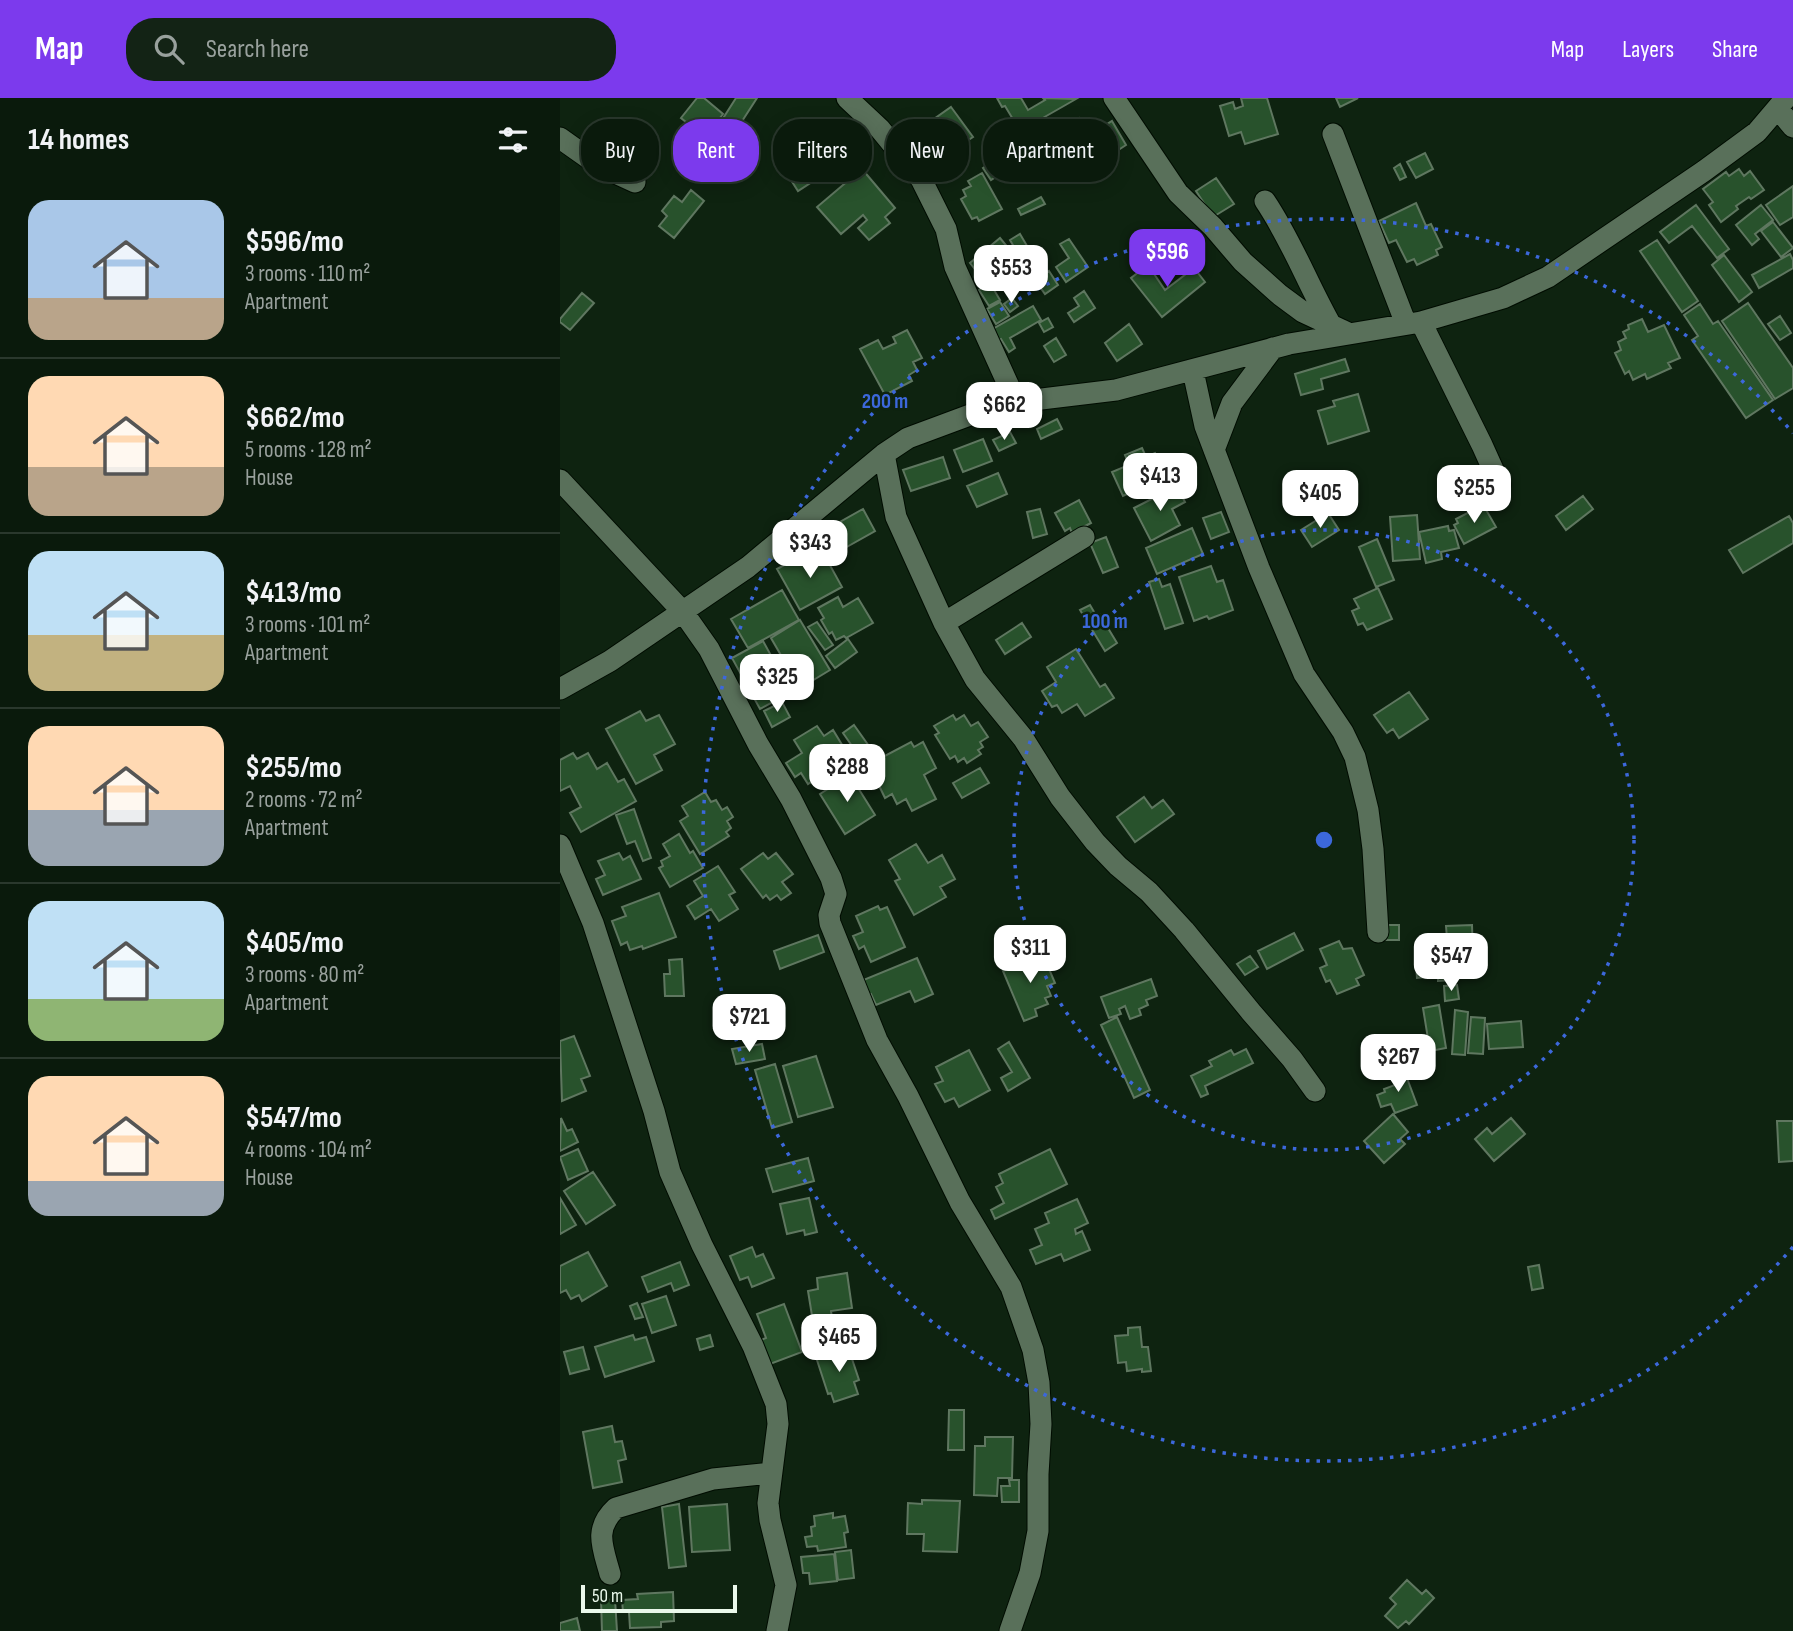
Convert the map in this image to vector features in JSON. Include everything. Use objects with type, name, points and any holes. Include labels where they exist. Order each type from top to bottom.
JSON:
[{"type":"street","points":[[847,98],[880,129],[921,179],[946,229],[956,267],[1016,402]]},
{"type":"street","points":[[1114,98],[1178,193],[1243,262],[1303,312],[1340,330]]},
{"type":"street","points":[[560,689],[610,661],[748,567],[884,454],[908,438],[978,412],[1016,402],[1116,390],[1340,330],[1413,323],[1503,298],[1548,276],[1704,171],[1757,132],[1782,104],[1793,127]]},
{"type":"street","points":[[1333,134],[1413,323],[1482,445],[1500,485]]},
{"type":"street","points":[[560,138],[581,153]]},
{"type":"street","points":[[1265,201],[1293,246],[1314,296],[1340,330]]},
{"type":"street","points":[[1214,450],[1232,403],[1273,348]]},
{"type":"street","points":[[1193,371],[1205,426],[1259,568],[1304,674],[1343,732],[1354,757],[1368,810],[1378,932]]},
{"type":"street","points":[[884,454],[896,517],[944,622],[975,679],[1023,738],[1060,797],[1095,842],[1149,892],[1184,930],[1292,1059],[1315,1091]]},
{"type":"street","points":[[560,480],[683,612],[709,649],[831,878],[836,894],[830,915],[831,923],[877,1040],[960,1202],[1005,1276],[1022,1313],[1034,1350],[1039,1383],[1041,1424],[1038,1531],[1030,1573],[1010,1631]]},
{"type":"street","points":[[944,622],[1084,537]]},
{"type":"street","points":[[560,845],[593,923],[654,1111],[670,1172],[702,1245],[753,1346],[776,1404],[778,1424],[771,1472],[770,1520],[786,1586],[778,1631]]},
{"type":"street","points":[[610,1574],[601,1528],[605,1518],[616,1508],[713,1479],[771,1472]]},
{"type":"building","points":[[697,98],[704,98],[723,114],[719,119],[681,118]]},
{"type":"building","points":[[736,98],[757,98],[743,119],[723,119]]},
{"type":"building","points":[[997,98],[1021,98],[1028,110],[1045,100],[1043,98],[1076,99],[1041,119],[1013,119],[1005,106],[1002,107]]},
{"type":"building","points":[[1241,98],[1267,98],[1278,134],[1245,144],[1241,132],[1229,136],[1220,106],[1233,102],[1235,109],[1243,106]]},
{"type":"building","points":[[1336,98],[1358,98],[1340,107]]},
{"type":"building","points":[[951,107],[960,119],[934,119]]},
{"type":"building","points":[[1118,131],[1126,145],[1118,150]]},
{"type":"building","points":[[1425,153],[1433,169],[1416,178],[1407,162]]},
{"type":"building","points":[[1400,164],[1406,177],[1400,180],[1394,168]]},
{"type":"building","points":[[1739,169],[1744,176],[1750,171],[1764,190],[1736,206],[1738,209],[1721,222],[1709,205],[1713,202],[1703,189],[1726,172],[1729,176]]},
{"type":"building","points":[[982,173],[983,182],[987,182],[1002,209],[979,221],[977,217],[972,219],[961,199],[966,196],[963,190],[971,186],[969,180]]},
{"type":"building","points":[[1216,178],[1234,204],[1213,217],[1196,191]]},
{"type":"building","points":[[872,181],[895,208],[885,217],[890,223],[869,240],[858,228],[867,220],[863,215],[841,234],[817,207],[847,182]]},
{"type":"building","points":[[792,182],[812,182],[798,191]]},
{"type":"building","points":[[1793,186],[1793,217],[1780,225],[1766,205]]},
{"type":"building","points":[[691,190],[704,201],[674,238],[659,226],[667,216],[662,211],[674,196],[682,202]]},
{"type":"building","points":[[1041,197],[1045,204],[1021,215],[1018,209]]},
{"type":"building","points":[[1416,203],[1426,226],[1431,224],[1442,247],[1436,250],[1438,255],[1417,265],[1414,259],[1407,262],[1396,240],[1389,243],[1379,221]]},
{"type":"building","points":[[1696,205],[1729,249],[1717,258],[1692,226],[1669,243],[1660,232]]},
{"type":"building","points":[[1761,205],[1773,220],[1755,234],[1759,239],[1752,245],[1736,225]]},
{"type":"building","points":[[1773,222],[1793,248],[1781,257],[1761,231]]},
{"type":"building","points":[[1020,234],[1040,268],[1030,274],[1010,240]]},
{"type":"building","points":[[1000,238],[1018,260],[1004,272],[1002,269],[985,282],[970,263]]},
{"type":"building","points":[[1069,239],[1088,267],[1066,282],[1056,267],[1069,258],[1060,244]]},
{"type":"building","points":[[1657,240],[1698,301],[1682,312],[1640,251]]},
{"type":"building","points":[[1790,254],[1793,268],[1759,288],[1752,275]]},
{"type":"building","points":[[1724,255],[1752,292],[1739,302],[1712,265]]},
{"type":"building","points":[[1148,265],[1165,290],[1194,268],[1205,282],[1162,317],[1131,278]]},
{"type":"building","points":[[1049,271],[1058,285],[1045,294],[1035,280]]},
{"type":"building","points":[[990,283],[1000,300],[989,306],[979,290]]},
{"type":"building","points":[[1084,291],[1095,308],[1074,322],[1068,313],[1079,306],[1074,298]]},
{"type":"building","points":[[582,293],[594,303],[570,330],[560,319]]},
{"type":"building","points":[[1012,298],[1018,306],[1010,312],[1004,304]]},
{"type":"building","points":[[1000,302],[1009,316],[996,324],[987,309]]},
{"type":"building","points":[[1748,303],[1793,368],[1793,388],[1775,399],[1722,321]]},
{"type":"building","points":[[1700,304],[1713,324],[1718,321],[1773,400],[1746,418],[1692,340],[1698,336],[1684,315]]},
{"type":"building","points":[[1033,306],[1041,320],[1010,338],[1015,348],[1009,352],[1001,339],[997,341],[991,330]]},
{"type":"building","points":[[1780,316],[1791,333],[1780,340],[1768,324]]},
{"type":"building","points":[[1048,318],[1053,327],[1044,332],[1039,323]]},
{"type":"building","points":[[1642,319],[1648,332],[1664,325],[1680,358],[1668,363],[1671,368],[1647,379],[1645,374],[1633,380],[1629,371],[1625,374],[1615,353],[1621,350],[1618,342],[1626,338],[1623,332],[1629,329],[1628,325]]},
{"type":"building","points":[[1129,324],[1142,344],[1117,361],[1105,343]]},
{"type":"building","points":[[907,330],[922,358],[913,362],[917,370],[909,375],[912,381],[885,395],[860,349],[878,340],[883,349],[896,343],[893,337]]},
{"type":"building","points":[[1056,338],[1066,355],[1054,362],[1044,346]]},
{"type":"building","points":[[1345,359],[1349,371],[1321,379],[1323,389],[1301,395],[1295,374]]},
{"type":"building","points":[[1358,394],[1369,431],[1328,444],[1318,411],[1335,406],[1333,401]]},
{"type":"building","points":[[1057,419],[1062,429],[1041,439],[1037,429]]},
{"type":"building","points":[[1010,432],[1016,443],[999,451],[993,440]]},
{"type":"building","points":[[983,439],[992,461],[963,472],[954,450]]},
{"type":"building","points":[[1142,448],[1146,457],[1155,453],[1165,477],[1123,496],[1112,472],[1129,465],[1125,455]]},
{"type":"building","points":[[943,457],[950,478],[911,491],[903,470]]},
{"type":"building","points":[[998,473],[1007,494],[977,507],[967,486]]},
{"type":"building","points":[[1177,486],[1185,502],[1172,509],[1180,525],[1151,541],[1134,508]]},
{"type":"building","points":[[1583,496],[1593,509],[1566,530],[1556,516]]},
{"type":"building","points":[[1079,500],[1091,523],[1072,533],[1070,528],[1065,531],[1055,513]]},
{"type":"building","points":[[1479,507],[1481,510],[1485,508],[1496,527],[1464,544],[1454,525],[1458,523],[1456,519]]},
{"type":"building","points":[[863,509],[875,531],[836,553],[824,531]]},
{"type":"building","points":[[1040,509],[1047,534],[1033,538],[1027,512]]},
{"type":"building","points":[[1221,512],[1229,532],[1211,539],[1203,518]]},
{"type":"building","points":[[1328,513],[1339,530],[1312,547],[1301,530]]},
{"type":"building","points":[[1417,515],[1420,559],[1393,561],[1390,517]]},
{"type":"building","points":[[1789,516],[1793,523],[1793,543],[1743,573],[1729,550]]},
{"type":"building","points":[[1448,526],[1449,531],[1454,530],[1459,548],[1441,552],[1442,559],[1426,563],[1419,532]]},
{"type":"building","points":[[1192,528],[1203,554],[1157,574],[1146,548]]},
{"type":"building","points":[[1106,537],[1118,567],[1103,573],[1090,543]]},
{"type":"building","points":[[1377,539],[1394,580],[1376,587],[1359,547]]},
{"type":"building","points":[[821,549],[842,587],[800,610],[777,569],[799,557],[806,569],[813,564],[808,556]]},
{"type":"building","points":[[1211,566],[1217,582],[1223,580],[1233,610],[1209,619],[1207,616],[1194,621],[1179,577]]},
{"type":"building","points":[[1159,579],[1162,587],[1170,584],[1183,623],[1165,629],[1149,582]]},
{"type":"building","points":[[1378,588],[1392,619],[1367,630],[1363,623],[1358,625],[1352,611],[1359,608],[1354,599]]},
{"type":"building","points":[[782,590],[799,620],[748,648],[731,619]]},
{"type":"building","points":[[838,597],[843,607],[858,598],[873,623],[846,638],[844,636],[836,640],[821,620],[824,618],[818,608]]},
{"type":"building","points":[[1090,605],[1097,617],[1100,615],[1117,643],[1105,651],[1080,610]]},
{"type":"building","points":[[800,620],[830,670],[800,688],[771,638]]},
{"type":"building","points":[[817,622],[833,645],[825,650],[808,627]]},
{"type":"building","points":[[1022,623],[1031,637],[1005,654],[996,640]]},
{"type":"building","points":[[848,639],[857,652],[835,668],[826,656]]},
{"type":"building","points":[[763,641],[791,692],[760,709],[732,658]]},
{"type":"building","points":[[1076,649],[1100,687],[1105,684],[1114,698],[1085,716],[1077,704],[1062,713],[1057,705],[1052,707],[1042,691],[1056,682],[1047,667]]},
{"type":"building","points":[[1409,692],[1428,719],[1399,738],[1393,729],[1387,733],[1374,715]]},
{"type":"building","points":[[782,702],[790,717],[772,727],[764,711]]},
{"type":"building","points":[[640,711],[646,721],[659,715],[675,744],[654,755],[662,770],[636,784],[606,729]]},
{"type":"building","points":[[953,715],[956,720],[964,715],[971,726],[978,722],[988,737],[980,742],[983,747],[978,750],[981,754],[967,763],[964,758],[958,762],[955,756],[950,759],[935,735],[939,733],[934,726]]},
{"type":"building","points":[[854,725],[871,749],[859,756],[843,733]]},
{"type":"building","points":[[817,726],[824,736],[833,730],[847,753],[830,763],[833,767],[808,784],[801,773],[795,777],[786,763],[802,753],[794,740]]},
{"type":"building","points":[[911,742],[914,747],[923,742],[936,768],[924,775],[936,799],[912,811],[906,799],[897,804],[892,794],[885,798],[871,769],[881,764],[879,759]]},
{"type":"building","points":[[573,753],[577,759],[588,753],[597,769],[607,763],[618,782],[624,779],[636,801],[581,832],[570,813],[581,807],[570,786],[560,791],[560,760]]},
{"type":"building","points":[[980,768],[989,783],[962,798],[953,783]]},
{"type":"building","points":[[850,775],[875,815],[845,834],[820,794]]},
{"type":"building","points":[[705,792],[711,802],[716,800],[722,810],[727,807],[733,817],[727,821],[731,828],[726,832],[729,836],[700,854],[680,821],[688,816],[682,806]]},
{"type":"building","points":[[1144,797],[1152,808],[1163,800],[1174,814],[1135,842],[1117,817]]},
{"type":"building","points":[[634,809],[651,858],[643,861],[635,841],[627,844],[616,815]]},
{"type":"building","points":[[679,834],[703,868],[670,887],[659,868],[663,866],[661,861],[670,856],[663,844]]},
{"type":"building","points":[[916,844],[928,863],[942,855],[955,879],[940,887],[946,897],[914,915],[895,881],[900,879],[889,860]]},
{"type":"building","points":[[619,853],[623,860],[630,856],[641,879],[603,895],[596,879],[605,875],[598,861]]},
{"type":"building","points":[[763,853],[768,859],[776,853],[793,874],[782,882],[791,893],[781,900],[777,895],[770,900],[766,895],[763,898],[741,869]]},
{"type":"building","points":[[718,866],[735,892],[729,895],[738,909],[719,921],[711,909],[695,919],[687,906],[703,896],[694,881]]},
{"type":"building","points":[[659,893],[676,937],[643,949],[642,946],[630,950],[627,942],[621,945],[612,921],[626,916],[622,907]]},
{"type":"building","points":[[878,906],[880,910],[887,907],[905,947],[871,962],[864,946],[859,949],[853,936],[863,932],[856,916]]},
{"type":"building","points":[[1386,925],[1399,925],[1399,940],[1386,940]]},
{"type":"building","points":[[1472,925],[1473,956],[1459,956],[1458,938],[1447,939],[1446,926]]},
{"type":"building","points":[[1294,933],[1303,950],[1267,969],[1258,951]]},
{"type":"building","points":[[818,935],[824,952],[780,969],[774,951]]},
{"type":"building","points":[[1339,941],[1343,949],[1352,948],[1364,975],[1356,979],[1359,985],[1337,994],[1330,980],[1326,982],[1320,968],[1327,965],[1320,949]]},
{"type":"building","points":[[1451,946],[1453,980],[1438,981],[1438,976],[1417,978],[1415,948]]},
{"type":"building","points":[[1043,955],[1055,983],[1047,986],[1051,996],[1045,998],[1048,1004],[1035,1009],[1037,1016],[1024,1021],[1003,971]]},
{"type":"building","points":[[1250,956],[1258,967],[1245,975],[1237,964]]},
{"type":"building","points":[[917,958],[933,994],[915,1002],[910,991],[876,1005],[871,994],[867,996],[861,981]]},
{"type":"building","points":[[682,959],[684,996],[665,996],[664,974],[670,974],[669,960]]},
{"type":"building","points":[[1151,979],[1157,996],[1146,1000],[1148,1005],[1139,1009],[1141,1015],[1130,1019],[1125,1006],[1119,1009],[1121,1014],[1109,1018],[1101,997]]},
{"type":"building","points":[[1457,985],[1459,999],[1445,1001],[1444,986]]},
{"type":"building","points":[[1439,1005],[1446,1048],[1430,1051],[1423,1008]]},
{"type":"building","points":[[1455,1010],[1468,1012],[1465,1055],[1452,1054]]},
{"type":"building","points":[[1117,1017],[1150,1090],[1134,1098],[1101,1025]]},
{"type":"building","points":[[1471,1017],[1485,1018],[1483,1054],[1468,1053]]},
{"type":"building","points":[[1521,1021],[1523,1047],[1489,1049],[1487,1024]]},
{"type":"building","points":[[574,1036],[590,1076],[581,1079],[586,1091],[562,1101],[560,1041]]},
{"type":"building","points":[[1009,1042],[1030,1078],[1008,1091],[1001,1078],[1012,1072],[998,1049]]},
{"type":"building","points":[[762,1044],[765,1059],[736,1064],[732,1049]]},
{"type":"building","points":[[1246,1049],[1253,1063],[1205,1086],[1208,1094],[1201,1097],[1191,1076],[1212,1066],[1209,1061],[1231,1050],[1234,1055]]},
{"type":"building","points":[[969,1050],[990,1090],[959,1107],[954,1098],[945,1102],[935,1084],[943,1081],[936,1067]]},
{"type":"building","points":[[816,1056],[833,1107],[798,1117],[783,1066]]},
{"type":"building","points":[[775,1064],[792,1122],[772,1128],[755,1070]]},
{"type":"building","points":[[1404,1070],[1417,1105],[1395,1113],[1391,1104],[1381,1107],[1377,1095],[1395,1085],[1391,1075]]},
{"type":"building","points":[[1393,1114],[1408,1132],[1400,1139],[1405,1144],[1384,1163],[1364,1141]]},
{"type":"building","points":[[561,1118],[567,1131],[572,1129],[578,1142],[560,1151]]},
{"type":"building","points":[[1511,1118],[1525,1134],[1494,1161],[1475,1139],[1487,1128],[1492,1134]]},
{"type":"building","points":[[1777,1121],[1793,1121],[1793,1161],[1779,1162]]},
{"type":"building","points":[[578,1149],[588,1171],[568,1180],[560,1157]]},
{"type":"building","points":[[1050,1149],[1067,1184],[995,1219],[991,1210],[1004,1203],[996,1187],[1003,1183],[999,1174]]},
{"type":"building","points":[[808,1158],[814,1181],[773,1192],[766,1169]]},
{"type":"building","points":[[593,1172],[615,1205],[586,1224],[564,1191]]},
{"type":"building","points":[[560,1198],[576,1225],[560,1234]]},
{"type":"building","points":[[809,1198],[817,1232],[805,1235],[804,1230],[787,1234],[780,1204]]},
{"type":"building","points":[[1077,1199],[1088,1223],[1075,1229],[1076,1234],[1082,1231],[1090,1250],[1064,1261],[1061,1254],[1036,1264],[1030,1250],[1042,1245],[1035,1229],[1049,1223],[1045,1213]]},
{"type":"building","points":[[752,1247],[756,1257],[763,1254],[774,1278],[752,1287],[748,1277],[740,1280],[730,1256]]},
{"type":"building","points":[[588,1252],[607,1286],[582,1301],[579,1295],[571,1299],[566,1290],[560,1293],[560,1266]]},
{"type":"building","points":[[680,1262],[689,1285],[674,1291],[671,1283],[648,1292],[642,1277]]},
{"type":"building","points":[[1539,1265],[1543,1288],[1532,1290],[1528,1267]]},
{"type":"building","points":[[847,1273],[852,1308],[831,1311],[833,1325],[814,1328],[808,1291],[818,1289],[817,1278]]},
{"type":"building","points":[[666,1296],[676,1325],[652,1333],[642,1304]]},
{"type":"building","points":[[637,1303],[643,1317],[635,1319],[630,1306]]},
{"type":"building","points":[[784,1304],[802,1352],[770,1364],[761,1340],[766,1338],[757,1314]]},
{"type":"building","points":[[1140,1327],[1142,1347],[1148,1347],[1151,1371],[1127,1371],[1126,1362],[1118,1363],[1115,1336],[1128,1335],[1128,1328]]},
{"type":"building","points":[[633,1335],[635,1340],[646,1337],[654,1361],[605,1377],[595,1347]]},
{"type":"building","points":[[710,1335],[713,1346],[700,1350],[697,1339]]},
{"type":"building","points":[[583,1347],[589,1369],[570,1374],[564,1352]]},
{"type":"building","points":[[845,1348],[847,1354],[850,1353],[859,1380],[854,1382],[858,1394],[834,1402],[831,1393],[828,1394],[816,1357]]},
{"type":"building","points":[[949,1410],[964,1410],[964,1450],[948,1450]]},
{"type":"building","points":[[612,1426],[615,1442],[622,1441],[626,1459],[618,1461],[622,1482],[593,1488],[583,1432]]},
{"type":"building","points":[[985,1437],[1013,1437],[1012,1478],[998,1478],[997,1496],[974,1495],[975,1446],[985,1446]]},
{"type":"building","points":[[1009,1480],[1019,1480],[1019,1502],[1002,1502],[1001,1486],[1010,1486]]},
{"type":"building","points":[[922,1500],[960,1501],[957,1552],[923,1551],[924,1534],[907,1534],[908,1503],[922,1504]]},
{"type":"building","points":[[679,1504],[686,1566],[669,1568],[662,1507]]},
{"type":"building","points":[[727,1504],[730,1550],[692,1552],[689,1507]]},
{"type":"building","points":[[833,1513],[833,1518],[845,1516],[848,1532],[844,1533],[846,1547],[818,1551],[817,1546],[807,1547],[805,1537],[812,1536],[814,1516]]},
{"type":"building","points":[[851,1550],[854,1578],[838,1580],[835,1552]]},
{"type":"building","points":[[834,1554],[837,1581],[810,1584],[809,1573],[803,1573],[801,1557]]},
{"type":"building","points":[[1407,1580],[1422,1594],[1426,1590],[1434,1598],[1409,1624],[1406,1621],[1398,1628],[1385,1616],[1396,1604],[1390,1598]]},
{"type":"building","points":[[673,1592],[674,1621],[661,1622],[661,1627],[630,1628],[629,1612],[623,1612],[622,1600],[638,1599],[637,1594]]},
{"type":"building","points":[[615,1599],[617,1631],[602,1631],[601,1600]]},
{"type":"building","points":[[577,1618],[580,1631],[560,1631],[560,1623]]}]
